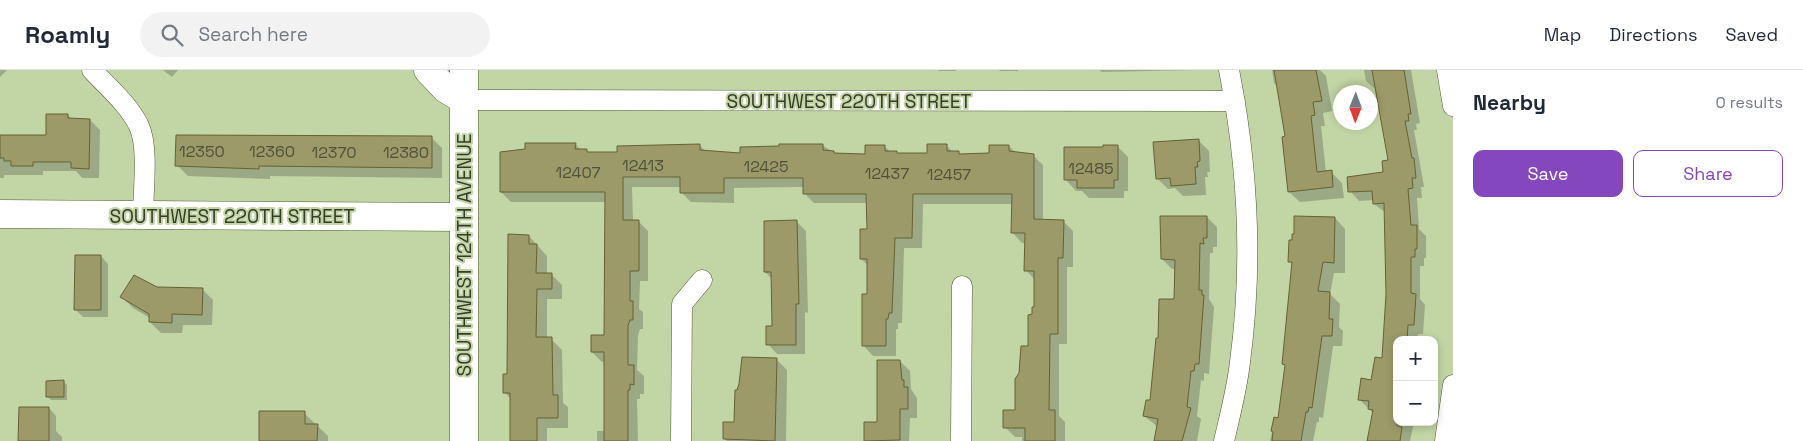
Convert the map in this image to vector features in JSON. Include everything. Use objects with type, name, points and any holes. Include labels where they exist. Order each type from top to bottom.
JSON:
[{"type":"street","points":[[92,70],[127,107],[140,129],[144,154],[143,216]]},
{"type":"street","points":[[428,70],[446,89],[464,100]]},
{"type":"street","name":"SOUTHWEST 124TH AVENUE","points":[[464,70],[464,441]]},
{"type":"street","points":[[1224,441],[1240,364],[1248,247],[1235,101],[1228,70]]},
{"type":"street","points":[[1447,70],[1453,106]]},
{"type":"street","name":"SOUTHWEST 220TH STREET","points":[[464,100],[1235,101]]},
{"type":"street","name":"SOUTHWEST 220TH STREET","points":[[0,214],[464,217]]},
{"type":"street","points":[[681,441],[682,304],[702,280]]},
{"type":"street","points":[[961,441],[962,286]]},
{"type":"street","points":[[1445,441],[1453,385]]},
{"type":"building","points":[[1274,70],[1316,70],[1322,101],[1313,102],[1315,115],[1311,116],[1317,172],[1332,170],[1333,187],[1288,192],[1282,137],[1285,136]]},
{"type":"building","points":[[1372,70],[1404,70],[1411,114],[1408,114],[1409,121],[1405,121],[1412,158],[1414,158],[1416,178],[1412,178],[1413,188],[1408,189],[1411,225],[1417,225],[1417,249],[1415,249],[1415,257],[1411,257],[1411,293],[1416,294],[1414,325],[1408,325],[1407,336],[1393,336],[1393,426],[1402,427],[1400,441],[1367,441],[1373,410],[1368,409],[1369,401],[1358,400],[1361,378],[1371,380],[1375,357],[1382,358],[1386,294],[1384,203],[1373,204],[1372,191],[1348,192],[1347,177],[1383,172],[1382,161],[1388,160],[1378,104],[1378,85],[1375,85]]},
{"type":"building","points":[[46,114],[68,114],[68,118],[90,119],[89,169],[71,168],[71,162],[33,162],[33,166],[11,166],[11,161],[4,161],[4,158],[0,158],[0,135],[46,135]]},
{"type":"building","points":[[176,135],[432,136],[432,168],[259,166],[259,169],[175,166]]},
{"type":"building","points":[[1199,139],[1200,161],[1197,162],[1198,167],[1195,167],[1196,184],[1171,186],[1170,178],[1156,179],[1153,142]]},
{"type":"building","points":[[525,143],[576,143],[575,149],[587,149],[587,152],[617,152],[617,146],[700,144],[700,150],[740,153],[740,147],[779,146],[779,144],[823,144],[823,150],[834,151],[834,153],[865,154],[865,145],[885,145],[885,151],[897,151],[897,153],[927,153],[927,144],[947,144],[947,151],[959,151],[959,154],[989,153],[989,145],[1009,145],[1009,151],[1034,154],[1034,219],[1064,220],[1063,258],[1058,258],[1058,334],[1050,334],[1049,410],[1055,410],[1055,441],[1025,441],[1025,428],[1003,428],[1003,410],[1015,410],[1015,379],[1019,373],[1021,346],[1028,346],[1028,315],[1032,314],[1032,307],[1034,307],[1034,271],[1024,271],[1025,233],[1011,233],[1012,194],[913,194],[912,238],[895,238],[892,313],[889,313],[888,319],[886,319],[886,346],[862,346],[862,294],[867,294],[867,259],[860,259],[860,229],[867,229],[866,194],[803,194],[803,178],[724,178],[724,193],[680,193],[680,177],[623,177],[623,220],[639,220],[639,271],[630,271],[630,301],[633,301],[633,320],[630,320],[628,326],[628,365],[634,365],[634,385],[630,384],[630,390],[628,390],[628,441],[604,441],[604,352],[591,352],[591,335],[604,335],[605,192],[500,192],[500,152],[525,149]]},
{"type":"building","points":[[1103,145],[1118,145],[1118,180],[1114,180],[1114,188],[1077,188],[1077,180],[1064,180],[1064,147],[1103,147]]},
{"type":"building","points":[[1160,216],[1207,216],[1207,238],[1203,238],[1204,244],[1200,243],[1199,290],[1202,290],[1202,295],[1204,295],[1199,364],[1195,364],[1194,371],[1191,371],[1187,407],[1191,408],[1182,441],[1154,441],[1158,419],[1143,416],[1146,400],[1150,400],[1156,338],[1158,338],[1159,299],[1174,299],[1175,260],[1161,259]]},
{"type":"building","points":[[1294,216],[1335,217],[1334,263],[1323,262],[1318,291],[1330,292],[1329,319],[1333,319],[1332,336],[1322,336],[1312,408],[1309,407],[1308,412],[1306,412],[1301,441],[1272,441],[1273,432],[1271,431],[1274,417],[1278,418],[1285,365],[1282,364],[1292,262],[1288,262],[1289,240],[1292,240],[1292,234],[1294,234]]},
{"type":"building","points":[[797,220],[799,304],[796,304],[796,345],[766,345],[766,326],[772,326],[771,272],[764,272],[764,221]]},
{"type":"building","points":[[508,234],[529,235],[529,244],[537,244],[536,273],[552,273],[552,289],[537,289],[536,337],[552,337],[553,395],[558,395],[558,418],[537,418],[537,441],[510,441],[510,393],[503,393],[503,374],[507,374]]},
{"type":"building","points":[[75,255],[101,255],[101,310],[74,310]]},
{"type":"building","points":[[134,275],[157,287],[203,288],[202,315],[172,314],[172,323],[149,322],[149,314],[120,297]]},
{"type":"building","points":[[742,357],[777,358],[775,441],[723,439],[723,422],[734,422],[735,390],[737,390],[739,384]]},
{"type":"building","points":[[877,360],[900,360],[904,387],[908,387],[908,409],[900,409],[900,440],[864,441],[864,422],[877,422]]},
{"type":"building","points":[[64,380],[64,397],[46,397],[46,381]]},
{"type":"building","points":[[19,407],[49,407],[49,441],[18,441]]},
{"type":"building","points":[[259,411],[305,411],[305,424],[318,424],[317,441],[259,441]]}]
